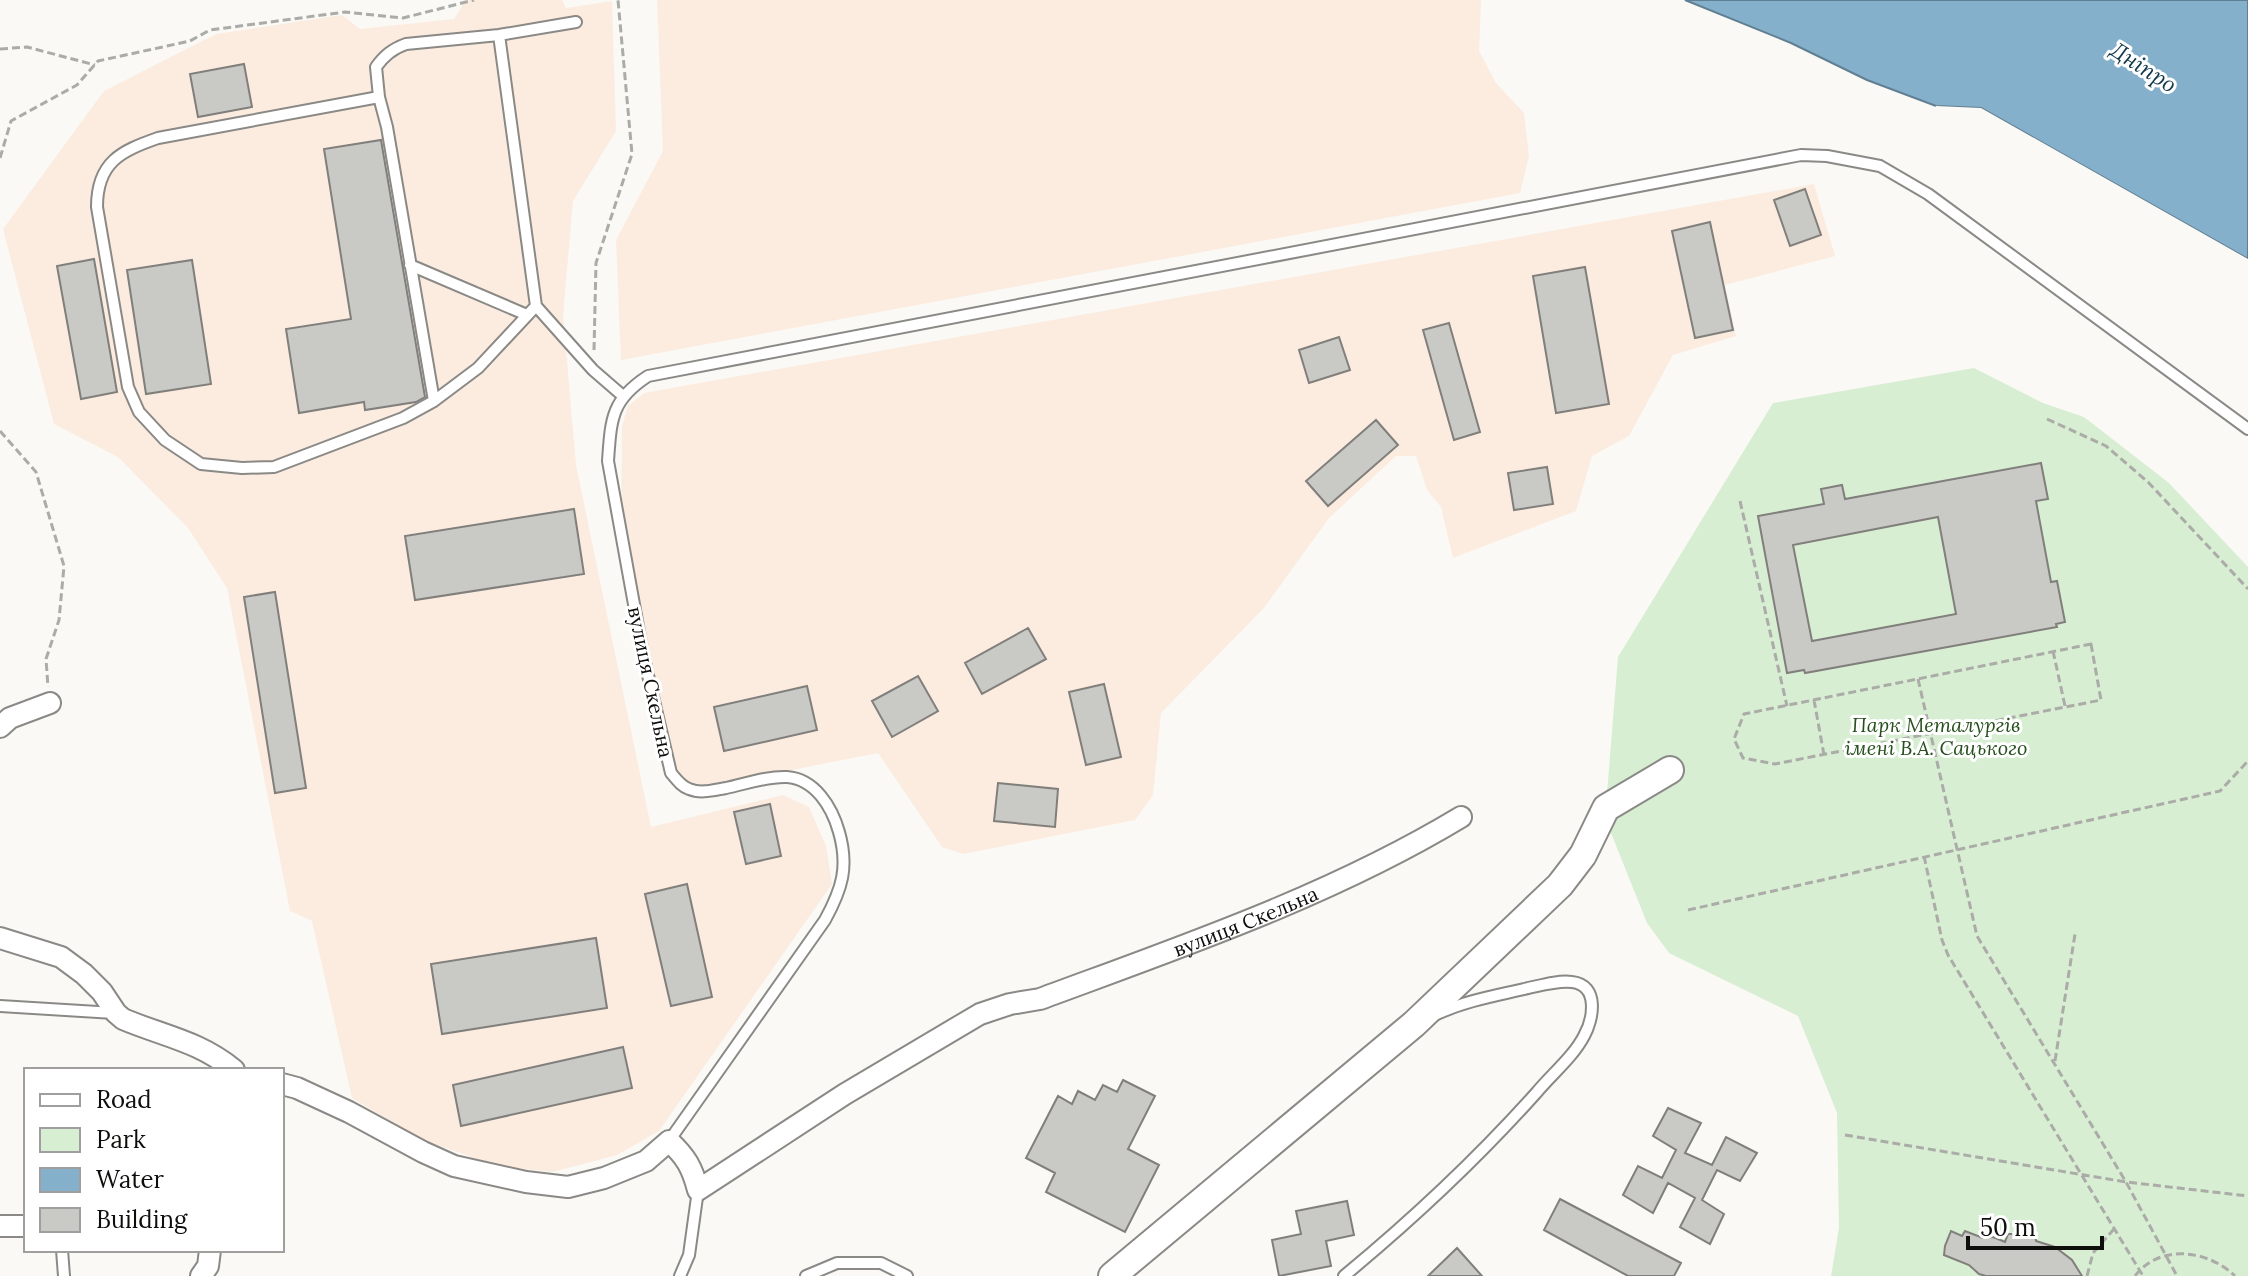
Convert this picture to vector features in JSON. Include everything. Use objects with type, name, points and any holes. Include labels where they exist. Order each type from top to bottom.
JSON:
[{"type":"street","points":[[0,727],[10,718],[50,703]]},
{"type":"street","points":[[1112,1276],[1414,1024],[1560,885],[1583,855],[1606,808],[1670,770]]},
{"type":"street","name":"вулиця Скельна","points":[[698,1190],[845,1094],[980,1014],[1040,999],[1224,931],[1401,851],[1461,817]]},
{"type":"street","points":[[0,938],[61,957],[102,992],[116,1013],[133,1023],[201,1047],[232,1068]]},
{"type":"street","name":"вулиця Скельна","points":[[284,1085],[349,1112],[454,1166],[526,1182],[568,1187],[604,1178],[646,1161],[669,1141]]},
{"type":"street","points":[[669,1141],[684,1155],[694,1173],[698,1190]]},
{"type":"street","points":[[0,1226],[24,1226]]},
{"type":"street","points":[[201,1276],[208,1266],[210,1252]]},
{"type":"lane","points":[[434,401],[376,67],[384,56],[406,44],[499,35],[576,22]]},
{"type":"lane","points":[[499,35],[536,306],[593,370],[623,396],[648,376],[1801,155],[1851,159],[1880,166],[1928,194],[2245,424]]},
{"type":"lane","points":[[379,97],[158,138],[131,147],[117,156],[106,169],[97,191],[97,207],[128,387],[139,412],[165,440],[201,464],[274,467],[403,418],[434,401],[478,368],[536,306]]},
{"type":"lane","points":[[410,265],[527,315]]},
{"type":"lane","name":"вулиця Скельна","points":[[623,396],[617,404],[610,433],[608,461],[643,654],[671,773],[679,784],[700,792],[786,777],[810,786],[825,800],[832,813],[844,859],[839,894],[825,920],[669,1141]]},
{"type":"lane","points":[[1344,1276],[1394,1235],[1506,1125],[1575,1049],[1589,1027],[1592,999],[1581,985],[1572,982],[1547,984],[1460,1004],[1414,1024]]},
{"type":"lane","points":[[0,1006],[116,1013]]},
{"type":"lane","points":[[680,1276],[689,1255],[698,1190]]},
{"type":"lane","points":[[62,1252],[64,1276]]},
{"type":"lane","points":[[806,1276],[837,1263],[881,1263],[907,1276]]},
{"type":"path","points":[[0,158],[11,121],[77,85],[98,61],[190,41],[210,30],[345,12],[403,18],[474,0]]},
{"type":"path","points":[[593,370],[596,263],[632,154],[618,0]]},
{"type":"path","points":[[0,49],[27,47],[95,65]]},
{"type":"path","points":[[2047,419],[2106,446],[2148,482],[2248,589]]},
{"type":"path","points":[[0,431],[36,472],[64,566],[59,620],[46,659],[50,703]]},
{"type":"path","points":[[1740,501],[1787,706]]},
{"type":"path","points":[[2091,644],[2101,700],[1775,764],[1743,758],[1734,739],[1744,714],[1787,706],[2091,644]]},
{"type":"path","points":[[2053,651],[2065,708]]},
{"type":"path","points":[[1918,679],[1977,936],[2126,1182],[2177,1276]]},
{"type":"path","points":[[1814,700],[1824,755]]},
{"type":"path","points":[[1688,910],[2220,791],[2248,761]]},
{"type":"path","points":[[1924,856],[1945,948],[2143,1276]]},
{"type":"path","points":[[2055,1063],[2075,934]]},
{"type":"path","points":[[1845,1135],[2126,1182],[2248,1196]]},
{"type":"path","points":[[2087,1276],[2093,1253],[2114,1229]]},
{"type":"path","points":[[2135,1276],[2139,1270],[2165,1256],[2178,1253],[2204,1256],[2235,1276]]},
{"type":"shaded area","points":[[466,0],[562,0],[566,8],[612,1],[616,131],[573,201],[563,315],[576,465],[651,827],[783,795],[809,807],[826,846],[832,884],[659,1131],[617,1155],[553,1172],[498,1166],[420,1139],[352,1098],[312,921],[290,911],[227,588],[188,528],[118,457],[54,424],[3,229],[104,91],[216,34],[342,15],[360,29],[454,19]]},
{"type":"shaded area","points":[[657,0],[1481,0],[1479,51],[1496,83],[1524,113],[1529,156],[1520,193],[621,360],[616,240],[663,151]]},
{"type":"shaded area","points":[[1814,184],[1835,256],[1725,285],[1736,336],[1673,355],[1629,436],[1592,456],[1576,511],[1453,558],[1441,507],[1427,490],[1416,456],[1396,456],[1329,518],[1264,608],[1161,713],[1153,795],[1135,820],[963,854],[942,847],[878,753],[696,789],[673,779],[621,530],[622,426],[628,406],[644,393]]},
{"type":"green space","name":"Парк Металургів імені В.А. Сацького","points":[[1974,368],[2043,403],[2084,417],[2169,483],[2248,567],[2248,1276],[1831,1276],[1839,1228],[1837,1113],[1798,1016],[1669,953],[1647,923],[1605,818],[1618,657],[1773,403]]},
{"type":"water","name":"Дніпро","points":[[1685,0],[2248,0],[2248,259],[1981,108],[1936,106],[1867,80],[1791,43]]},
{"type":"pier","points":[[1936,106],[1981,108],[2248,259],[2248,263],[1979,112],[1934,109]]},
{"type":"building","points":[[244,64],[252,107],[198,117],[190,74]]},
{"type":"building","points":[[381,140],[425,397],[416,402],[365,410],[364,402],[299,413],[286,329],[351,319],[324,149]]},
{"type":"building","points":[[1805,189],[1821,235],[1790,246],[1774,200]]},
{"type":"building","points":[[1710,222],[1733,330],[1695,338],[1672,231]]},
{"type":"building","points":[[94,259],[117,392],[81,399],[57,266]]},
{"type":"building","points":[[192,260],[211,384],[146,394],[127,270]]},
{"type":"building","points":[[1585,267],[1609,404],[1556,413],[1533,276]]},
{"type":"building","points":[[1449,323],[1480,432],[1454,440],[1423,330]]},
{"type":"building","points":[[1339,337],[1350,370],[1309,383],[1299,350]]},
{"type":"building","points":[[1376,420],[1398,445],[1328,506],[1306,481]]},
{"type":"building","points":[[2041,463],[2048,499],[2036,501],[2051,582],[2057,581],[2065,622],[2056,624],[2057,627],[1805,673],[1804,670],[1787,673],[1758,516],[1824,504],[1821,489],[1842,485],[1845,499]],"holes":[[[1938,517],[1956,614],[1812,641],[1793,545]]]},
{"type":"building","points":[[1547,467],[1553,504],[1514,510],[1508,473]]},
{"type":"building","points":[[574,509],[584,574],[415,600],[405,536]]},
{"type":"building","points":[[275,592],[306,788],[275,793],[244,597]]},
{"type":"building","points":[[1028,628],[1046,659],[982,694],[965,663]]},
{"type":"building","points":[[918,676],[938,711],[892,737],[872,701]]},
{"type":"building","points":[[1104,684],[1121,757],[1086,765],[1069,692]]},
{"type":"building","points":[[807,686],[817,730],[724,751],[714,707]]},
{"type":"building","points":[[998,783],[1058,789],[1055,827],[994,821]]},
{"type":"building","points":[[770,804],[781,856],[746,864],[734,812]]},
{"type":"building","points":[[687,884],[712,997],[671,1006],[645,894]]},
{"type":"building","points":[[596,938],[607,1008],[442,1034],[431,964]]},
{"type":"building","points":[[623,1047],[632,1088],[461,1126],[453,1085]]},
{"type":"building","points":[[1123,1080],[1155,1096],[1128,1149],[1159,1165],[1125,1232],[1046,1192],[1055,1173],[1026,1158],[1058,1096],[1072,1104],[1078,1091],[1095,1100],[1103,1085],[1117,1092]]},
{"type":"building","points":[[1668,1108],[1701,1123],[1685,1153],[1712,1165],[1726,1137],[1757,1153],[1740,1181],[1717,1170],[1702,1200],[1724,1214],[1710,1244],[1680,1227],[1695,1198],[1668,1183],[1653,1213],[1623,1195],[1638,1166],[1662,1178],[1676,1150],[1653,1136]]},
{"type":"building","points":[[1560,1199],[1681,1263],[1674,1276],[1628,1276],[1544,1230]]},
{"type":"building","points":[[1347,1201],[1354,1235],[1326,1241],[1331,1266],[1279,1276],[1272,1240],[1301,1234],[1296,1211]]},
{"type":"building","points":[[2030,1228],[2036,1241],[2055,1247],[2072,1260],[2082,1276],[1986,1276],[1944,1255],[1951,1231],[1962,1236],[1965,1231],[2005,1242],[2008,1234],[2015,1234],[2017,1229]]},
{"type":"building","points":[[1457,1248],[1482,1276],[1428,1276]]}]
